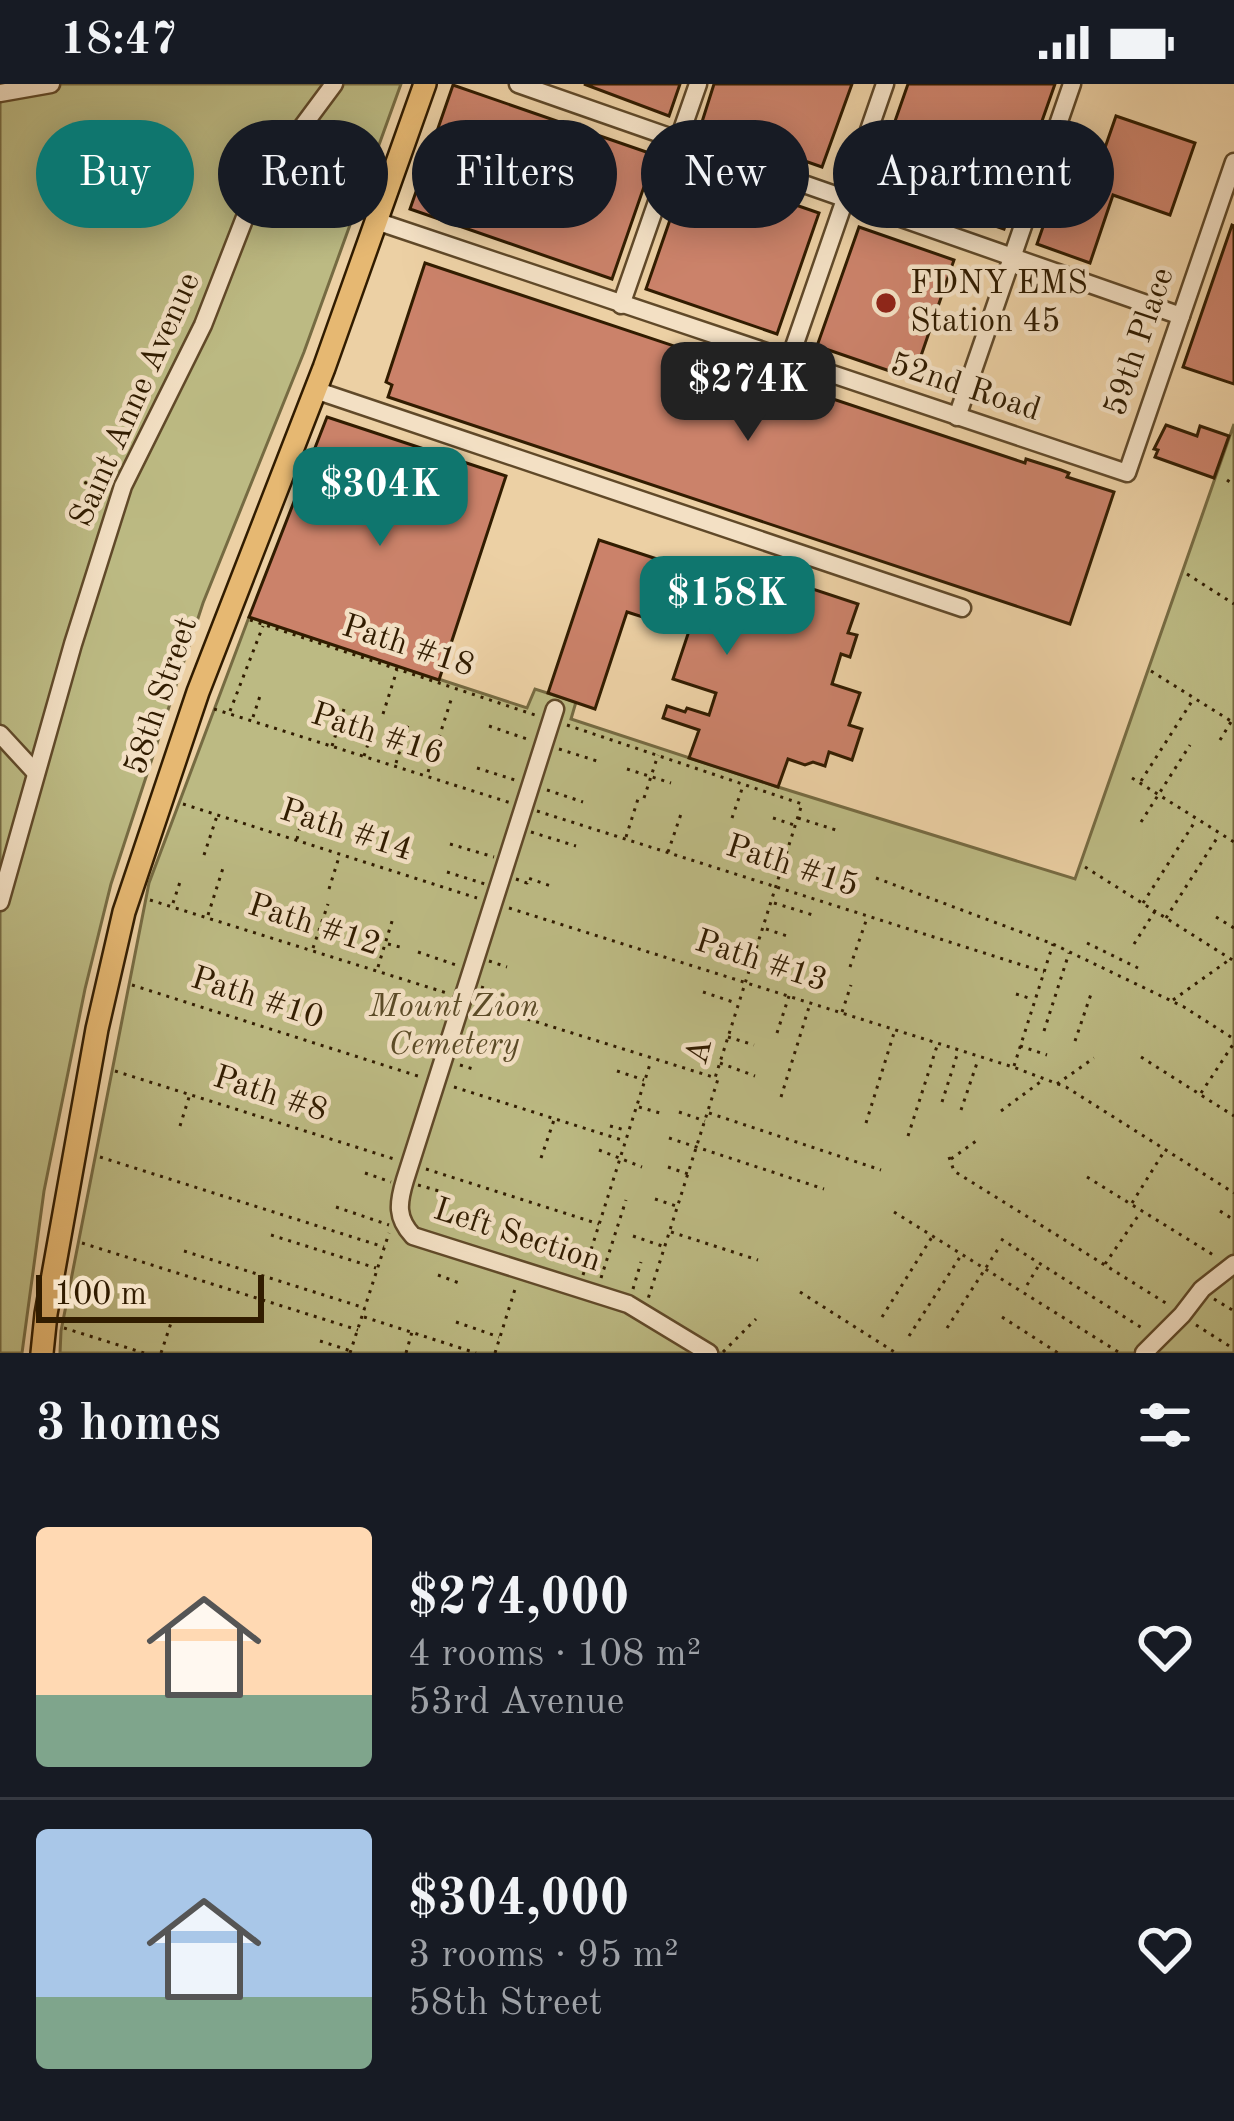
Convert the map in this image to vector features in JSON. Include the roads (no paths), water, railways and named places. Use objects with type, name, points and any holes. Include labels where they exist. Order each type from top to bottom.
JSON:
[{"type":"main road","name":"58th Street","points":[[388,187],[425,84]]},
{"type":"main road","name":"58th Street","points":[[42,1353],[88,1075],[124,912],[205,671],[373,228]]},
{"type":"street","points":[[0,93],[52,84]]},
{"type":"street","name":"Saint Anne Avenue","points":[[0,902],[111,521],[131,468],[203,325],[256,189],[334,84]]},
{"type":"street","points":[[518,84],[641,128]]},
{"type":"street","points":[[686,120],[698,84]]},
{"type":"street","points":[[873,120],[886,84]]},
{"type":"street","points":[[957,417],[1072,84]]},
{"type":"street","name":"59th Place","points":[[1127,473],[1234,162]]},
{"type":"street","name":"52nd Road","points":[[388,225],[1127,473]]},
{"type":"street","points":[[621,305],[648,228]]},
{"type":"street","points":[[789,362],[836,228]]},
{"type":"street","points":[[930,228],[1181,316]]},
{"type":"street","points":[[315,390],[962,608]]},
{"type":"street","name":"Left Section","points":[[553,715],[406,1177],[399,1212],[413,1236],[636,1308],[709,1353]]},
{"type":"street","points":[[0,734],[36,773]]},
{"type":"street","points":[[1144,1353],[1202,1289],[1233,1265]]},
{"type":"place","name":"FDNY EMS Station 45","points":[[886,303]]},
{"type":"park label","name":"Mount Zion Cemetery","points":[[454,1026]]}]
